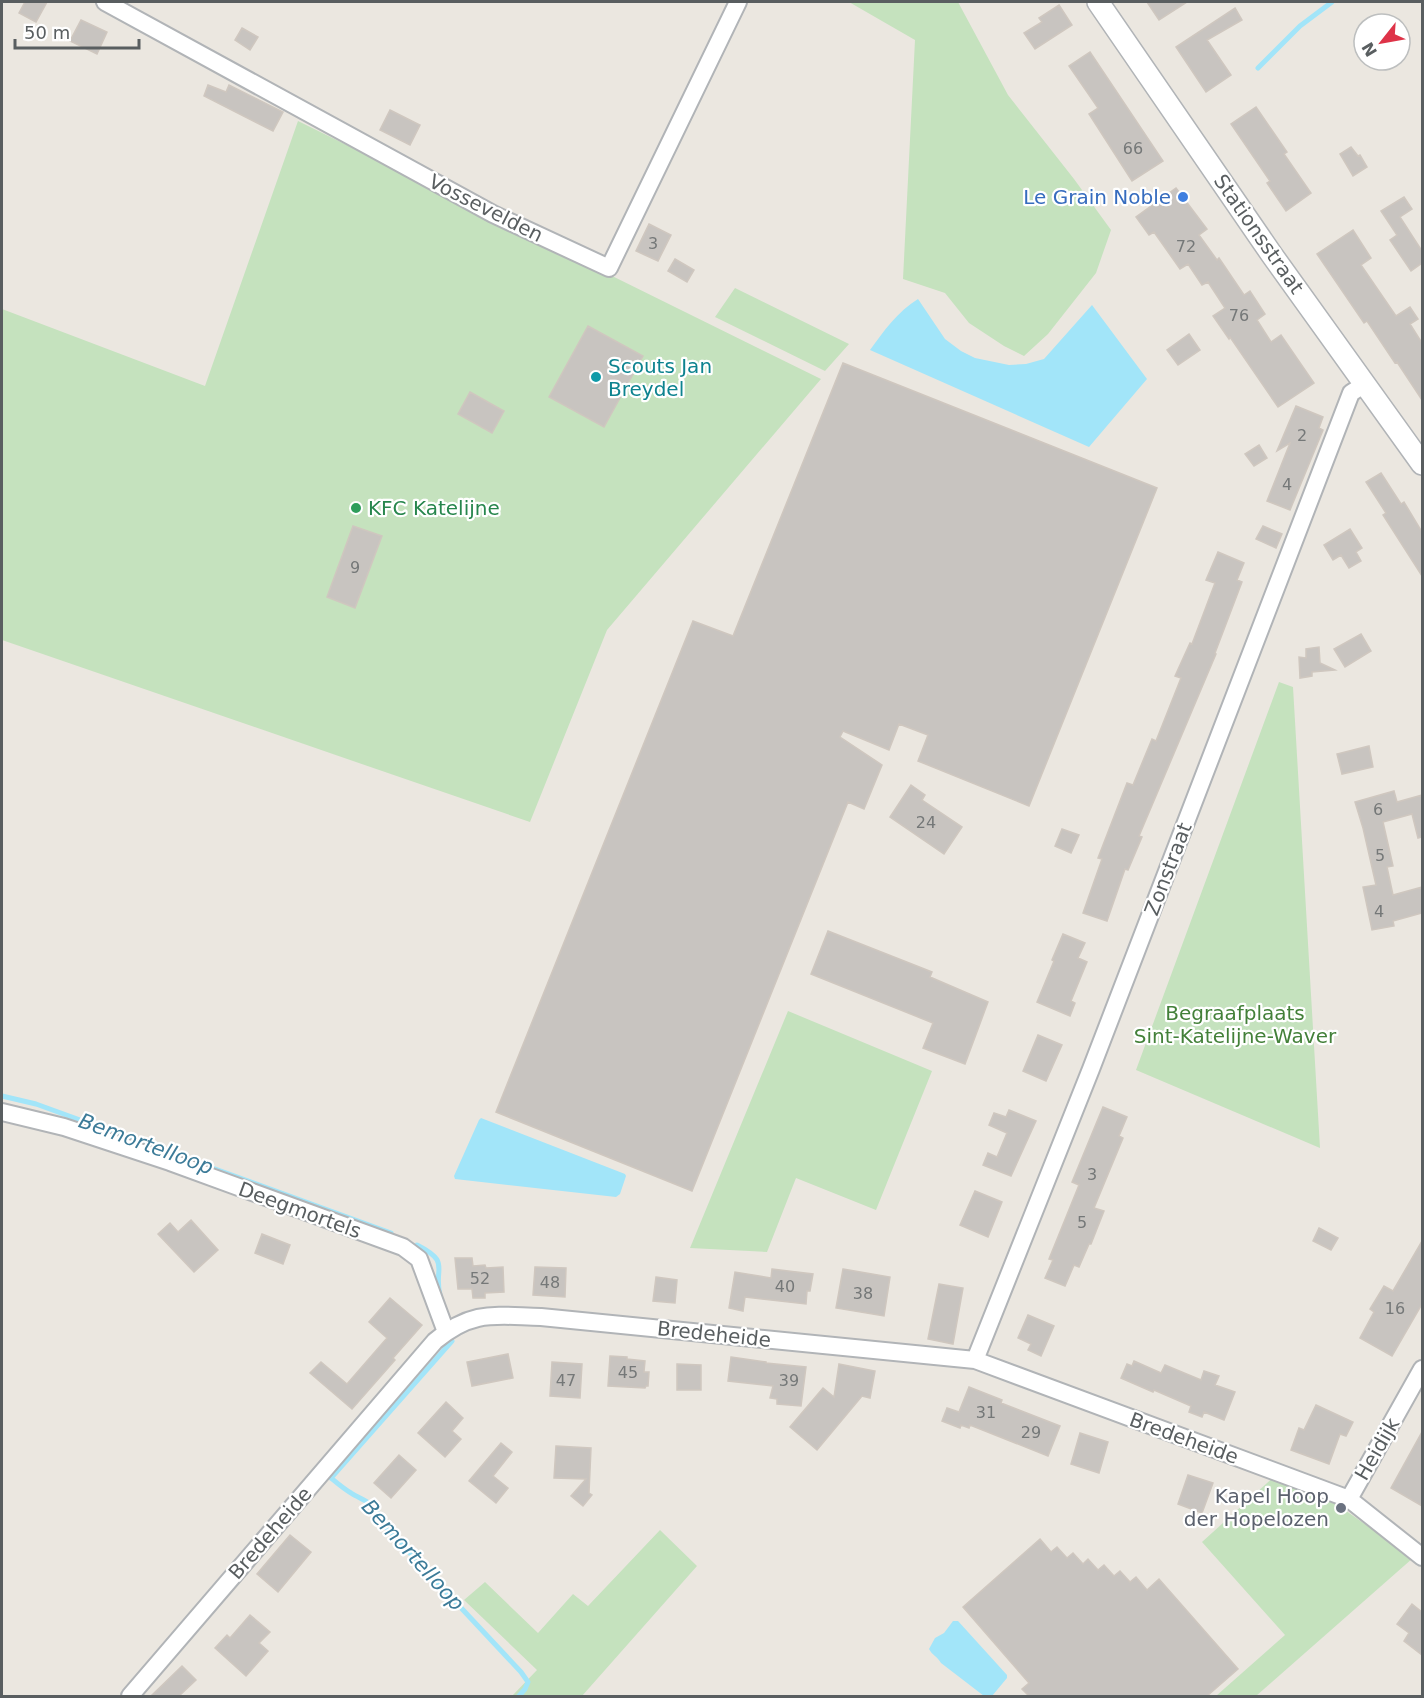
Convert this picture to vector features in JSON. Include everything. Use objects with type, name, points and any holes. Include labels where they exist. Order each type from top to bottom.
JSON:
[{"type":"street","name":"Vossevelden","points":[[105,2],[493,214],[609,268],[738,2]]},
{"type":"street","name":"Stationsstraat","points":[[1098,2],[1272,255],[1422,464]]},
{"type":"street","name":"Zonstraat","points":[[975,1360],[1094,1060],[1352,393],[1365,384]]},
{"type":"street","name":"Deegmortels","points":[[2,1112],[64,1127],[170,1162],[403,1247],[419,1259],[446,1332]]},
{"type":"street","name":"Bredeheide","points":[[130,1696],[435,1341],[460,1323],[486,1315],[541,1317],[975,1360],[1349,1499],[1422,1557]]},
{"type":"street","name":"Heidijk","points":[[1349,1499],[1422,1369]]},
{"type":"green space","points":[[849,2],[958,2],[1008,95],[1111,230],[1096,273],[1048,334],[1024,356],[969,323],[945,293],[903,279],[915,40]]},
{"type":"green space","name":"KFC Katelijne","points":[[298,121],[821,379],[607,630],[530,822],[2,640],[2,309],[205,386]]},
{"type":"green space","points":[[735,288],[849,344],[825,371],[715,317]]},
{"type":"green space","name":"Begraafplaats Sint-Katelijne-Waver","points":[[1279,682],[1293,687],[1320,1148],[1136,1070]]},
{"type":"green space","points":[[788,1011],[932,1071],[876,1210],[796,1178],[767,1252],[690,1248]]},
{"type":"green space","points":[[1276,1475],[1332,1501],[1413,1558],[1256,1696],[1216,1696],[1285,1635],[1202,1542]]},
{"type":"green space","points":[[660,1530],[697,1566],[582,1696],[512,1696],[537,1670],[464,1600],[485,1582],[538,1633],[573,1594],[588,1606]]},
{"type":"water","points":[[918,299],[945,339],[961,351],[975,358],[1009,365],[1026,364],[1044,359],[1092,305],[1147,379],[1089,447],[870,350],[897,316]]},
{"type":"water","points":[[481,1118],[625,1174],[620,1194],[616,1197],[455,1179],[454,1176]]},
{"type":"water","points":[[953,1621],[958,1621],[1007,1675],[992,1696],[984,1696],[941,1663],[929,1649],[935,1638],[944,1633]]},
{"type":"building","points":[[25,2],[47,2],[36,22],[19,13]]},
{"type":"building","points":[[1147,2],[1187,2],[1159,20]]},
{"type":"building","points":[[1059,5],[1072,25],[1035,49],[1024,33],[1042,22],[1039,18]]},
{"type":"building","points":[[1235,8],[1242,20],[1207,40],[1231,75],[1206,92],[1176,47]]},
{"type":"building","points":[[81,20],[107,32],[97,54],[70,41]]},
{"type":"building","points":[[242,28],[258,37],[250,50],[235,40]]},
{"type":"building","points":[[1090,52],[1163,161],[1132,181],[1089,114],[1098,108],[1069,66]]},
{"type":"building","points":[[208,85],[226,92],[229,85],[283,112],[273,131],[204,96]]},
{"type":"building","points":[[1256,107],[1287,152],[1284,154],[1311,193],[1286,211],[1267,183],[1270,181],[1231,124]]},
{"type":"building","points":[[390,110],[420,125],[410,145],[380,130]]},
{"type":"building","points":[[1351,147],[1358,156],[1360,155],[1367,167],[1353,176],[1340,154]]},
{"type":"building","points":[[1176,188],[1207,229],[1199,235],[1217,260],[1219,258],[1244,295],[1250,291],[1265,314],[1257,320],[1271,342],[1281,335],[1314,383],[1278,407],[1213,316],[1225,308],[1208,282],[1202,285],[1188,264],[1180,269],[1154,232],[1149,235],[1136,217]]},
{"type":"building","points":[[1404,197],[1412,209],[1400,217],[1422,251],[1422,263],[1411,271],[1390,240],[1397,235],[1381,211]]},
{"type":"building","points":[[649,224],[671,235],[658,261],[636,251]]},
{"type":"building","points":[[1353,230],[1371,258],[1361,265],[1396,316],[1410,307],[1418,319],[1410,324],[1422,343],[1422,400],[1367,321],[1364,323],[1317,254]]},
{"type":"building","points":[[675,259],[694,270],[687,282],[668,271]]},
{"type":"building","name":"Scouts Jan Breydel","points":[[588,326],[643,356],[604,427],[549,397]]},
{"type":"building","points":[[1189,334],[1200,350],[1178,365],[1167,350]]},
{"type":"building","points":[[843,363],[1157,488],[1029,806],[918,761],[928,735],[899,724],[889,750],[843,731],[840,737],[882,765],[864,809],[848,802],[692,1191],[496,1112],[693,621],[733,636]]},
{"type":"building","points":[[470,392],[504,411],[492,433],[458,414]]},
{"type":"building","points":[[1296,406],[1323,417],[1319,428],[1323,430],[1290,510],[1267,501],[1290,443],[1277,451]]},
{"type":"building","points":[[1259,445],[1267,458],[1254,466],[1245,454]]},
{"type":"building","points":[[1381,473],[1401,504],[1404,502],[1422,532],[1422,576],[1383,515],[1386,513],[1366,482]]},
{"type":"building","points":[[353,526],[382,536],[355,608],[327,597]]},
{"type":"building","points":[[1263,526],[1282,534],[1276,548],[1256,539]]},
{"type":"building","points":[[1350,529],[1362,548],[1356,552],[1361,561],[1349,568],[1341,555],[1333,560],[1324,545]]},
{"type":"building","points":[[1218,552],[1244,563],[1237,580],[1242,582],[1216,654],[1139,836],[1142,837],[1128,870],[1125,869],[1107,921],[1083,913],[1102,859],[1098,858],[1127,783],[1133,785],[1152,739],[1156,741],[1181,678],[1175,676],[1190,643],[1192,644],[1215,583],[1206,580]]},
{"type":"building","points":[[1361,634],[1371,651],[1345,667],[1334,649]]},
{"type":"building","points":[[1319,647],[1320,663],[1335,670],[1312,672],[1312,676],[1300,678],[1299,657],[1306,658],[1306,649]]},
{"type":"building","points":[[1369,746],[1373,767],[1342,774],[1337,754]]},
{"type":"building","points":[[911,785],[925,795],[922,800],[962,827],[944,854],[890,817]]},
{"type":"building","points":[[1394,791],[1397,802],[1422,795],[1422,837],[1418,838],[1412,814],[1383,822],[1393,866],[1387,867],[1393,895],[1422,887],[1422,913],[1393,921],[1394,926],[1372,930],[1363,887],[1376,885],[1355,802]]},
{"type":"building","points":[[1062,829],[1079,835],[1071,853],[1055,846]]},
{"type":"building","points":[[828,931],[932,972],[930,977],[988,1002],[965,1064],[923,1048],[933,1023],[811,974]]},
{"type":"building","points":[[1063,934],[1085,943],[1078,958],[1087,962],[1071,1001],[1075,1003],[1070,1016],[1037,1002]]},
{"type":"building","points":[[1038,1035],[1062,1045],[1046,1081],[1023,1071]]},
{"type":"building","points":[[1103,1107],[1127,1117],[1119,1136],[1123,1138],[1094,1208],[1104,1211],[1091,1244],[1079,1267],[1074,1265],[1065,1286],[1045,1278],[1053,1260],[1049,1259],[1079,1185],[1072,1182]]},
{"type":"building","points":[[1009,1110],[1036,1121],[1011,1176],[983,1165],[988,1153],[997,1157],[1007,1133],[989,1125],[994,1113],[1006,1117]]},
{"type":"building","points":[[975,1191],[1002,1202],[988,1237],[960,1225]]},
{"type":"building","points":[[191,1220],[218,1250],[194,1272],[158,1234],[170,1223],[178,1232]]},
{"type":"building","points":[[1319,1228],[1338,1238],[1331,1250],[1313,1241]]},
{"type":"building","points":[[262,1234],[290,1245],[283,1264],[255,1253]]},
{"type":"building","points":[[1422,1241],[1422,1304],[1392,1356],[1360,1338],[1374,1312],[1370,1309],[1384,1286],[1393,1291]]},
{"type":"building","points":[[455,1258],[472,1258],[473,1266],[503,1267],[504,1292],[485,1293],[485,1298],[473,1298],[472,1289],[458,1289]]},
{"type":"building","points":[[535,1267],[566,1268],[565,1297],[533,1295]]},
{"type":"building","points":[[772,1269],[813,1274],[810,1291],[807,1291],[806,1304],[745,1297],[743,1311],[729,1308],[735,1272],[771,1278]]},
{"type":"building","points":[[843,1269],[890,1277],[884,1316],[836,1308]]},
{"type":"building","points":[[656,1277],[677,1280],[675,1303],[653,1301]]},
{"type":"building","points":[[939,1284],[963,1288],[953,1344],[928,1339]]},
{"type":"building","points":[[390,1298],[422,1325],[352,1409],[310,1373],[321,1362],[347,1384],[387,1338],[369,1322]]},
{"type":"building","points":[[1028,1315],[1054,1326],[1041,1356],[1028,1350],[1031,1344],[1018,1338]]},
{"type":"building","points":[[508,1354],[513,1378],[472,1386],[467,1362]]},
{"type":"building","points":[[610,1356],[645,1361],[644,1372],[649,1372],[648,1386],[645,1388],[608,1386]]},
{"type":"building","points":[[731,1357],[806,1367],[801,1406],[777,1404],[777,1399],[770,1398],[773,1386],[728,1381]]},
{"type":"building","points":[[1134,1361],[1161,1373],[1165,1365],[1201,1380],[1204,1371],[1219,1376],[1215,1385],[1235,1392],[1224,1420],[1204,1412],[1202,1417],[1189,1412],[1191,1406],[1121,1378],[1127,1364],[1132,1366]]},
{"type":"building","points":[[552,1362],[582,1364],[580,1398],[550,1396]]},
{"type":"building","points":[[677,1364],[701,1365],[701,1390],[677,1390]]},
{"type":"building","points":[[839,1364],[875,1371],[870,1398],[862,1396],[817,1450],[790,1427],[823,1388],[834,1397]]},
{"type":"building","points":[[969,1387],[1002,1400],[1001,1403],[1060,1426],[1048,1456],[970,1425],[969,1428],[961,1425],[960,1428],[942,1421],[947,1408],[959,1412]]},
{"type":"building","points":[[446,1402],[463,1418],[452,1431],[461,1439],[445,1457],[418,1433]]},
{"type":"building","points":[[1316,1405],[1353,1422],[1346,1436],[1340,1434],[1329,1464],[1291,1450],[1299,1428],[1304,1430]]},
{"type":"building","points":[[1422,1432],[1422,1506],[1391,1488]]},
{"type":"building","points":[[1080,1433],[1108,1442],[1099,1473],[1071,1464]]},
{"type":"building","points":[[501,1443],[512,1452],[493,1476],[508,1488],[496,1503],[469,1481]]},
{"type":"building","points":[[556,1446],[591,1448],[589,1493],[592,1495],[583,1506],[571,1496],[586,1479],[554,1478]]},
{"type":"building","points":[[399,1455],[416,1470],[391,1498],[374,1483]]},
{"type":"building","points":[[1188,1475],[1213,1483],[1202,1513],[1178,1504]]},
{"type":"building","points":[[290,1535],[311,1552],[278,1592],[257,1574]]},
{"type":"building","points":[[1040,1539],[1051,1552],[1057,1547],[1067,1558],[1073,1553],[1083,1564],[1088,1559],[1098,1570],[1104,1565],[1114,1576],[1120,1571],[1130,1582],[1136,1577],[1147,1590],[1159,1579],[1238,1669],[1207,1696],[1029,1696],[1022,1689],[1029,1683],[963,1607]]},
{"type":"building","points":[[1412,1604],[1422,1612],[1422,1655],[1404,1641],[1409,1633],[1397,1624]]},
{"type":"building","points":[[250,1615],[270,1632],[259,1643],[268,1651],[246,1676],[215,1648],[227,1635],[230,1638]]},
{"type":"building","points":[[182,1666],[196,1680],[179,1696],[151,1696]]},
{"type":"waterway","points":[[1258,68],[1300,26],[1332,2]]},
{"type":"waterway","name":"Bemortelloop","points":[[2,1096],[36,1104],[391,1233]]},
{"type":"waterway","name":"Bemortelloop","points":[[417,1245],[428,1251],[438,1261],[440,1295]]},
{"type":"waterway","name":"Bemortelloop","points":[[452,1341],[331,1478],[373,1506],[379,1520],[521,1672],[528,1682],[519,1696]]},
{"type":"place","name":"Le Grain Noble","points":[[1183,197]]},
{"type":"place","name":"Scouts Jan Breydel","points":[[596,377]]},
{"type":"place","name":"KFC Katelijne","points":[[356,508]]},
{"type":"place","name":"Kapel Hoop der Hopelozen","points":[[1341,1508]]}]
